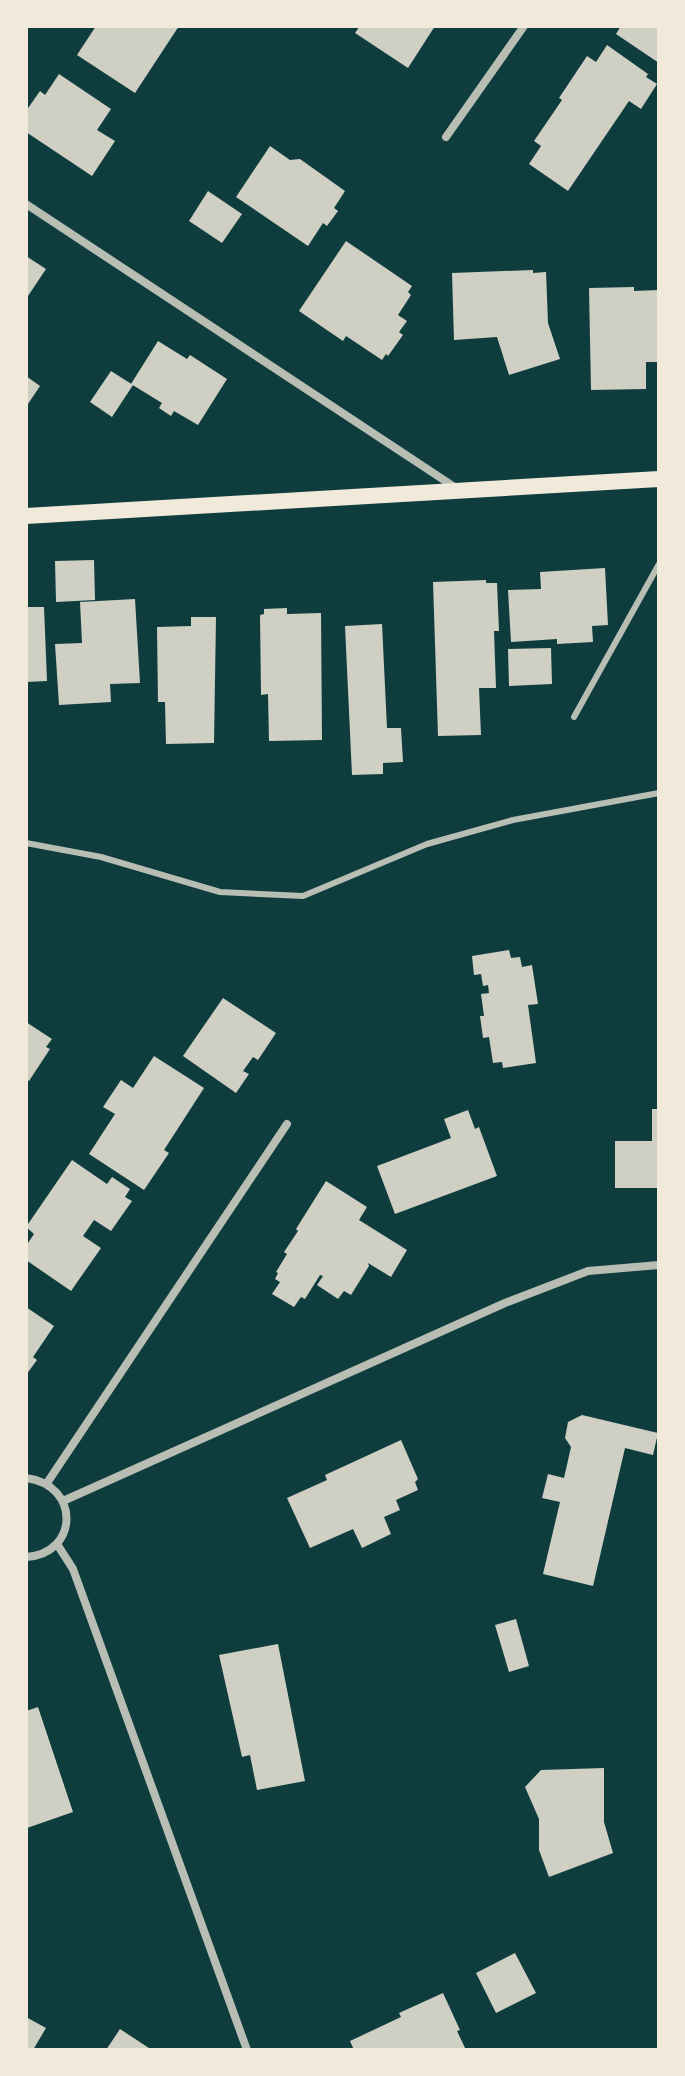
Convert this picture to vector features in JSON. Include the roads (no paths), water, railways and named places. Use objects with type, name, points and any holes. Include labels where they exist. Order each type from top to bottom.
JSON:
[{"type":"main road","points":[[26,516],[659,479]]},
{"type":"street","points":[[446,137],[524,26]]},
{"type":"street","points":[[26,204],[461,491]]},
{"type":"street","points":[[47,1483],[287,1124]]},
{"type":"street","points":[[63,1501],[505,1303],[588,1271],[659,1265]]},
{"type":"street","points":[[26,1478],[47,1483],[63,1501],[66,1523],[57,1544],[47,1552],[26,1557]]},
{"type":"street","points":[[57,1544],[73,1569],[247,2050]]},
{"type":"lane","points":[[574,717],[659,564]]},
{"type":"lane","points":[[26,843],[101,857],[220,892],[303,896],[427,844],[513,820],[659,793]]}]
